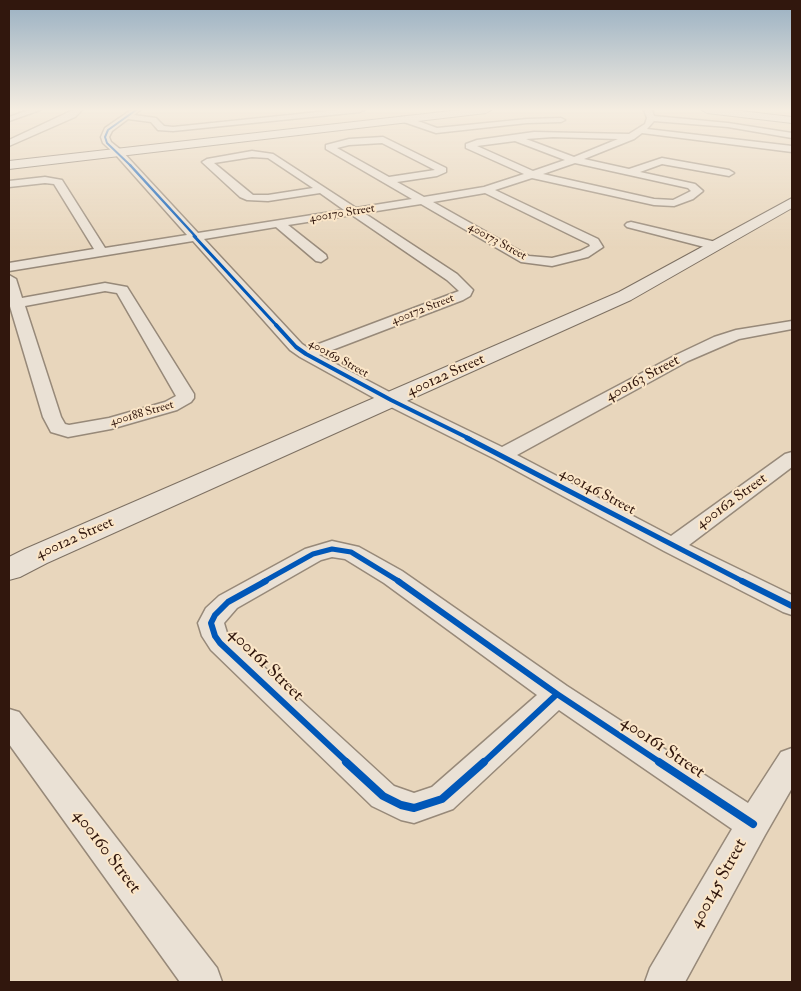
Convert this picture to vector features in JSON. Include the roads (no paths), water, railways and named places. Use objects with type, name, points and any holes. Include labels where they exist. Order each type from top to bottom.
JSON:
[{"type":"street","points":[[9,165],[82,156]]},
{"type":"street","name":"400169 Street","points":[[122,156],[281,332],[306,354],[391,400]]},
{"type":"street","points":[[239,156],[207,162],[244,195],[251,198],[268,198],[322,190]]},
{"type":"street","points":[[270,156],[354,212]]},
{"type":"street","points":[[345,156],[424,201]]},
{"type":"street","points":[[388,180],[434,174],[443,170],[415,156]]},
{"type":"street","points":[[493,156],[534,174],[660,203],[681,201],[698,191],[691,186],[628,173],[564,156]]},
{"type":"street","name":"400170 Street","points":[[9,267],[486,190],[584,156]]},
{"type":"street","points":[[628,173],[653,163],[666,161],[729,173]]},
{"type":"street","points":[[9,184],[44,180],[58,182],[102,252]]},
{"type":"street","name":"400173 Street","points":[[424,201],[526,259],[552,262],[584,254],[596,247],[594,242],[486,190]]},
{"type":"street","name":"400122 Street","points":[[9,570],[36,556],[625,296],[792,202]]},
{"type":"street","name":"400172 Street","points":[[306,354],[465,293],[466,290],[460,283],[354,212]]},
{"type":"street","points":[[279,224],[321,258]]},
{"type":"street","points":[[631,225],[716,246]]},
{"type":"street","name":"400188 Street","points":[[9,279],[16,303],[52,417],[58,428],[68,431],[112,423],[171,406],[185,398],[180,385],[122,290],[105,287],[16,303]]},
{"type":"street","name":"400163 Street","points":[[502,456],[682,358],[720,340],[744,333],[792,324]]},
{"type":"street","name":"400146 Street","points":[[391,400],[792,606]]},
{"type":"street","name":"400162 Street","points":[[672,546],[792,458]]},
{"type":"street","name":"400161 Street","points":[[557,694],[455,789],[429,804],[414,808],[401,805],[383,796],[220,643],[215,636],[212,624],[215,615],[228,602],[313,554],[323,550],[341,549],[351,552],[393,577],[557,694],[753,824]]},
{"type":"street","name":"400160 Street","points":[[11,730],[203,982]]},
{"type":"street","name":"400145 Street","points":[[664,982],[753,824],[792,761]]}]
